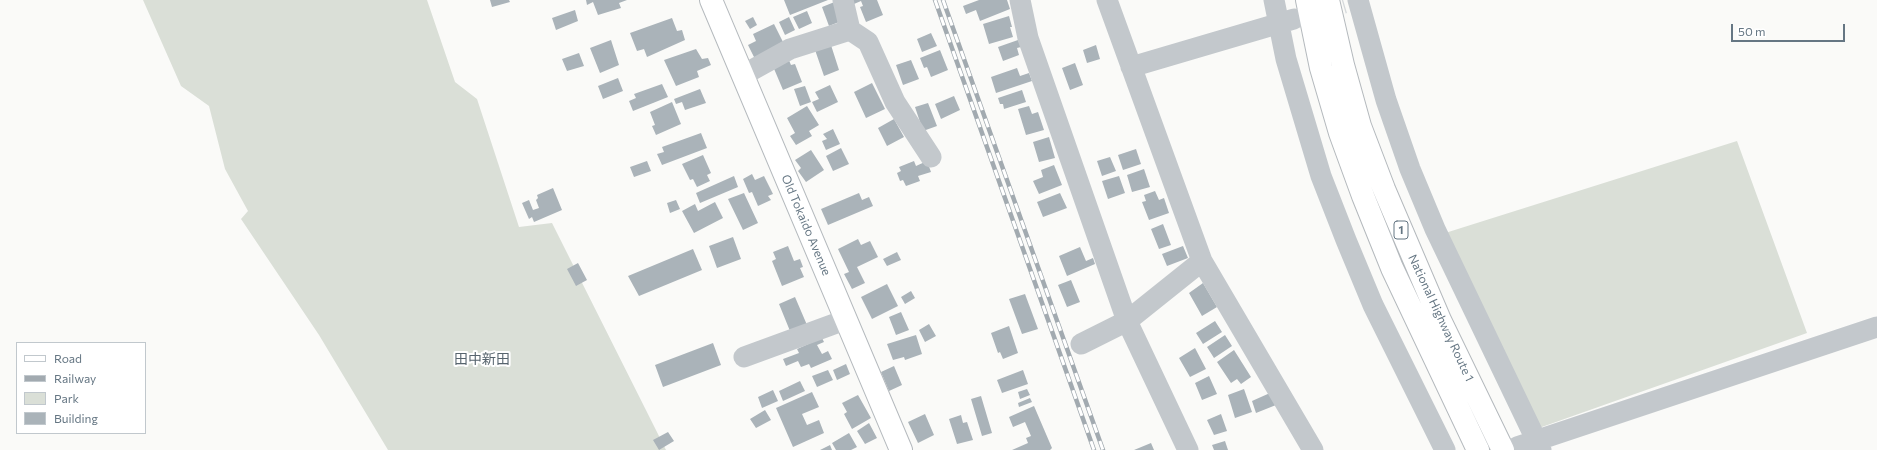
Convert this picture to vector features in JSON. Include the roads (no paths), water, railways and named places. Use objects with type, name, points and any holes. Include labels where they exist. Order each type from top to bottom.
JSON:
[{"type":"main road","name":"Old Tokaido Avenue","points":[[711,0],[901,450]]},
{"type":"main road","name":"National Highway Route 1","points":[[1307,0],[1321,68],[1340,133],[1363,196],[1392,268],[1478,450]]},
{"type":"main road","name":"National Highway Route 1","points":[[1346,1],[1343,65],[1360,126],[1384,189],[1437,313],[1524,446]]},
{"type":"street","points":[[843,0],[850,30],[868,42],[895,102],[930,157]]},
{"type":"street","points":[[1020,0],[1028,38],[1127,321],[1188,450]]},
{"type":"street","points":[[1107,0],[1202,260],[1313,450]]},
{"type":"street","points":[[1274,0],[1286,20],[1286,59],[1321,176],[1373,304],[1445,450]]},
{"type":"street","points":[[1346,1],[1386,100],[1410,169],[1524,446],[1877,327]]},
{"type":"street","points":[[1132,68],[1286,20]]},
{"type":"street","points":[[743,75],[790,49],[850,30]]},
{"type":"street","points":[[1081,344],[1127,321],[1202,260]]},
{"type":"street","points":[[744,357],[845,320]]},
{"type":"tunnel","points":[[1313,12],[1344,3]]},
{"type":"railway","points":[[935,0],[1094,450]]},
{"type":"railway","points":[[943,0],[1103,450]]},
{"type":"district","name":"田中新田","points":[[482,359]]}]
